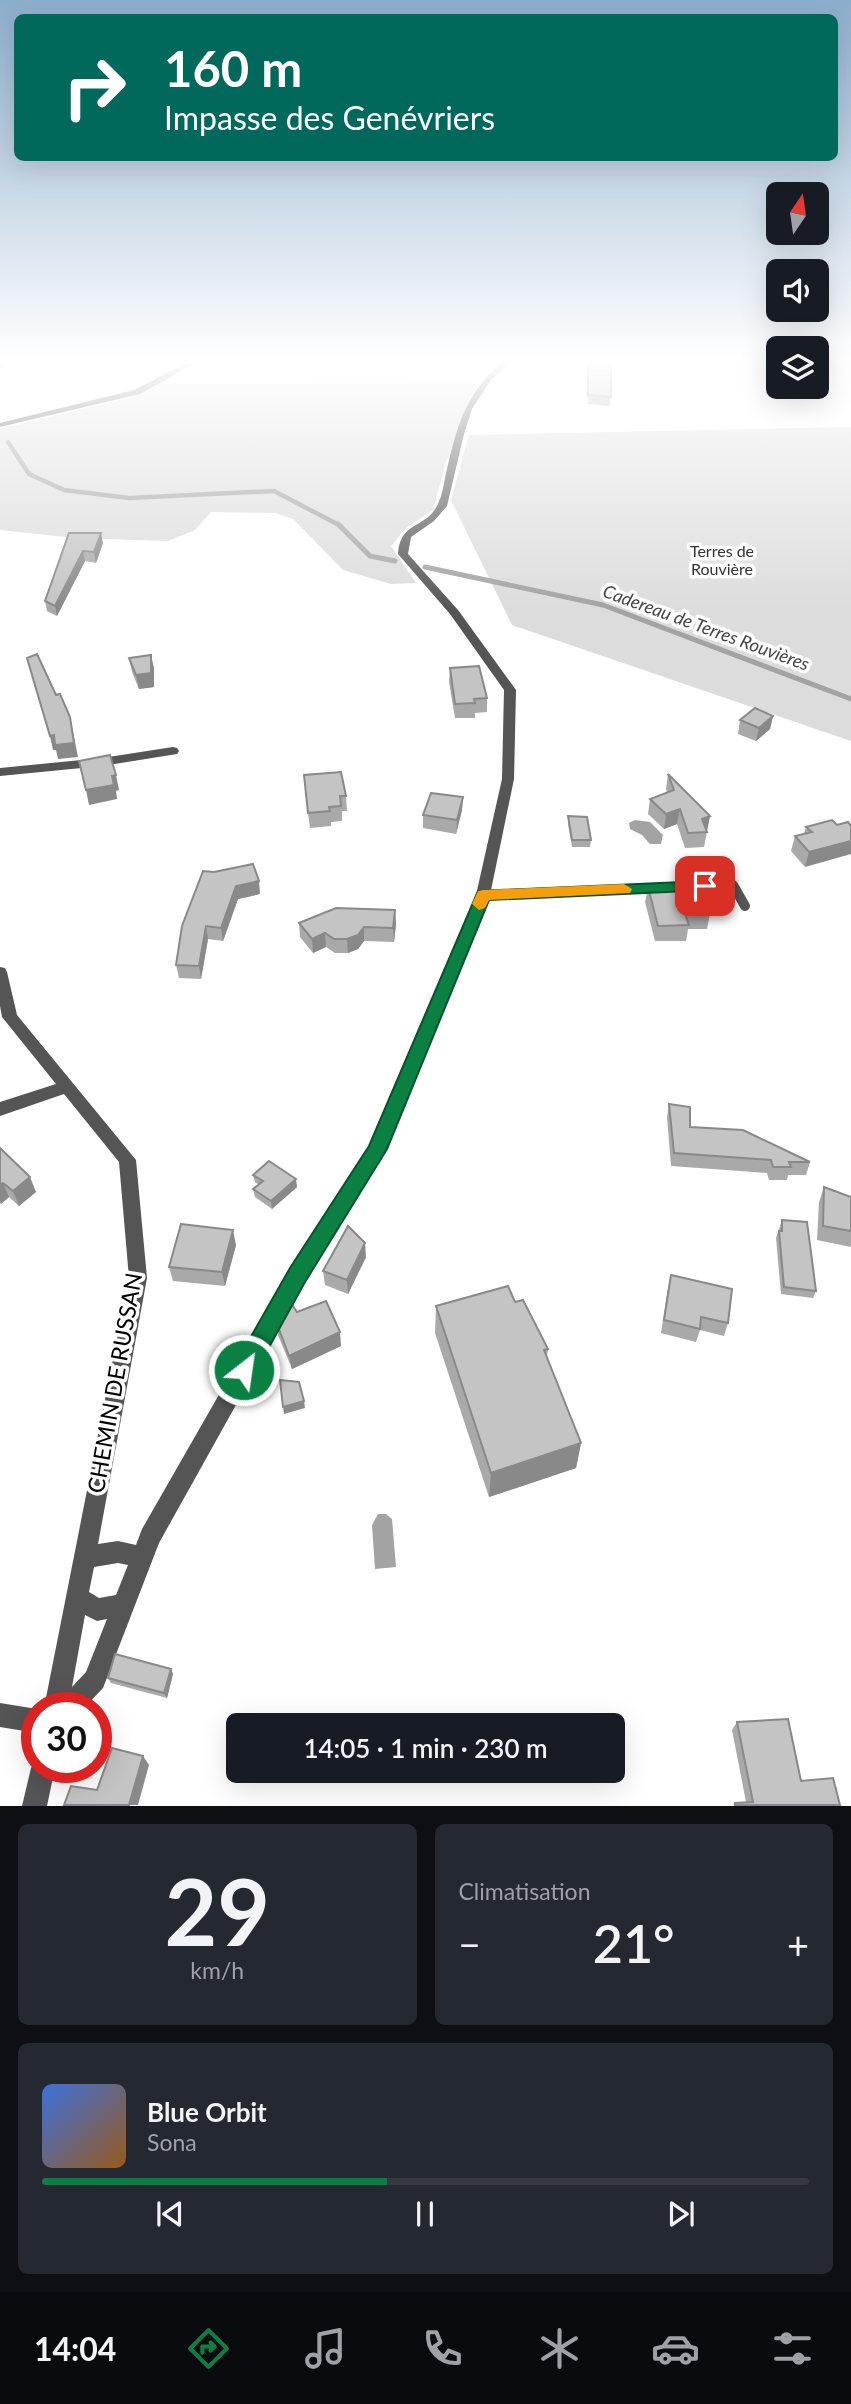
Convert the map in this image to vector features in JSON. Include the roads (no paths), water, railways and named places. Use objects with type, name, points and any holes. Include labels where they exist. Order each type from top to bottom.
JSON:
[{"type":"street","points":[[83,1692],[95,1680],[150,1537],[298,1275],[377,1149],[483,895],[508,779],[510,690],[454,612],[403,554],[402,545],[412,530],[430,519],[442,506],[458,441]]},
{"type":"street","points":[[0,772],[102,762],[173,751]]},
{"type":"street","name":"CHEMIN DE RUSSAN","points":[[0,972],[10,1017],[127,1160],[138,1278],[60,1692]]},
{"type":"street","points":[[0,1109],[67,1087]]},
{"type":"street","points":[[85,1557],[118,1552],[142,1558]]},
{"type":"street","points":[[77,1597],[97,1610],[124,1605]]},
{"type":"street","points":[[0,1715],[21,1718]]},
{"type":"street","points":[[34,1805],[39,1783]]},
{"type":"lane","points":[[483,895],[733,885],[745,906]]},
{"type":"waterway","name":"Cadereau de Terres Rouvières","points":[[8,442],[29,474],[64,490],[129,498],[274,491],[339,525]]},
{"type":"waterway","name":"Cadereau de Terres Rouvières","points":[[339,525],[370,556],[395,561]]},
{"type":"waterway","name":"Cadereau de Terres Rouvières","points":[[425,567],[603,605],[851,699]]},
{"type":"park label","name":"Terres de Rouvière","points":[[722,560]]}]
